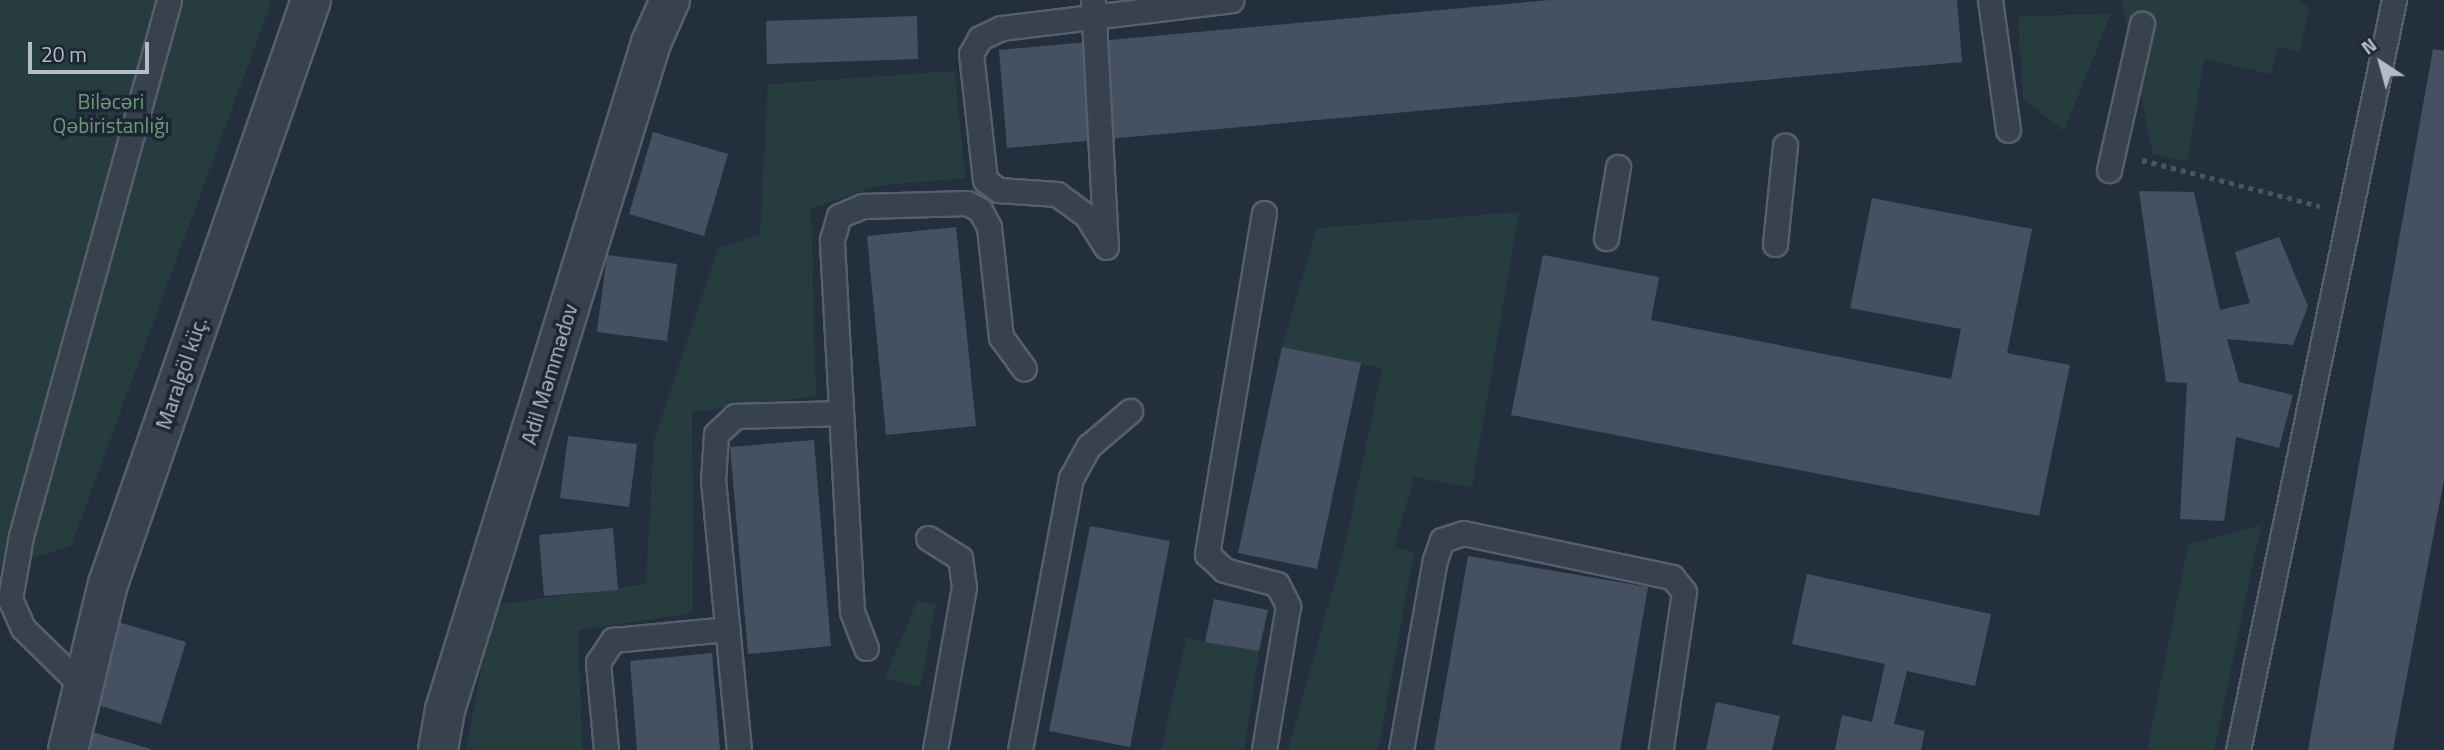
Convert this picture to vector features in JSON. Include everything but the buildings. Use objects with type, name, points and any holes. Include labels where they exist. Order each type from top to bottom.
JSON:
[{"type":"street","name":"Maralgöl küç.","points":[[68,750],[108,584],[311,0]]},
{"type":"street","name":"Adil Məmmədov","points":[[438,750],[449,697],[643,70],[670,0]]},
{"type":"lane","points":[[83,687],[23,628],[10,599],[21,536],[169,0]]},
{"type":"lane","points":[[1094,8],[1106,247],[1087,216],[1057,194],[998,190],[985,180],[971,54],[980,38],[1001,28],[1094,8],[1231,0]]},
{"type":"lane","points":[[1990,0],[2008,130]]},
{"type":"lane","points":[[2238,750],[2394,0]]},
{"type":"lane","points":[[2112,161],[2142,24]]},
{"type":"lane","points":[[1775,244],[1784,146]]},
{"type":"lane","points":[[1606,238],[1618,167]]},
{"type":"lane","points":[[866,648],[852,612],[832,240],[839,216],[863,206],[967,203],[980,210],[989,228],[1001,337],[1024,369]]},
{"type":"lane","points":[[1264,213],[1207,554],[1224,570],[1277,584],[1287,606],[1264,750]]},
{"type":"lane","points":[[1020,750],[1071,478],[1088,446],[1130,411]]},
{"type":"lane","points":[[739,750],[713,481],[716,434],[735,416],[841,413]]},
{"type":"lane","points":[[1401,750],[1435,560],[1442,540],[1463,533],[1672,577],[1684,592],[1661,748]]},
{"type":"lane","points":[[928,538],[960,558],[964,587],[935,750]]},
{"type":"lane","points":[[606,750],[597,662],[613,640],[727,629]]},
{"type":"path","points":[[2112,161],[2348,214]]},
{"type":"green space","name":"Biləcəri Qəbiristanlığı","points":[[0,0],[272,0],[71,546],[0,568]]},
{"type":"green space","points":[[2121,0],[2300,0],[2309,9],[2300,51],[2277,47],[2271,74],[2204,59],[2187,162],[2153,154]]},
{"type":"green space","points":[[2111,14],[2064,131],[2023,99],[2018,16]]},
{"type":"green space","points":[[955,71],[965,178],[876,186],[811,209],[816,396],[692,412],[693,613],[578,630],[582,750],[466,750],[493,605],[646,584],[654,440],[718,248],[760,235],[768,84]]},
{"type":"green space","points":[[1519,212],[1472,487],[1414,477],[1394,548],[1414,552],[1378,750],[1288,750],[1347,538],[1382,368],[1282,347],[1317,228]]},
{"type":"green space","points":[[2261,525],[2214,750],[2147,750],[2188,545]]},
{"type":"green space","points":[[917,601],[936,604],[920,687],[885,678]]},
{"type":"green space","points":[[1186,638],[1259,651],[1244,750],[1161,750]]}]
